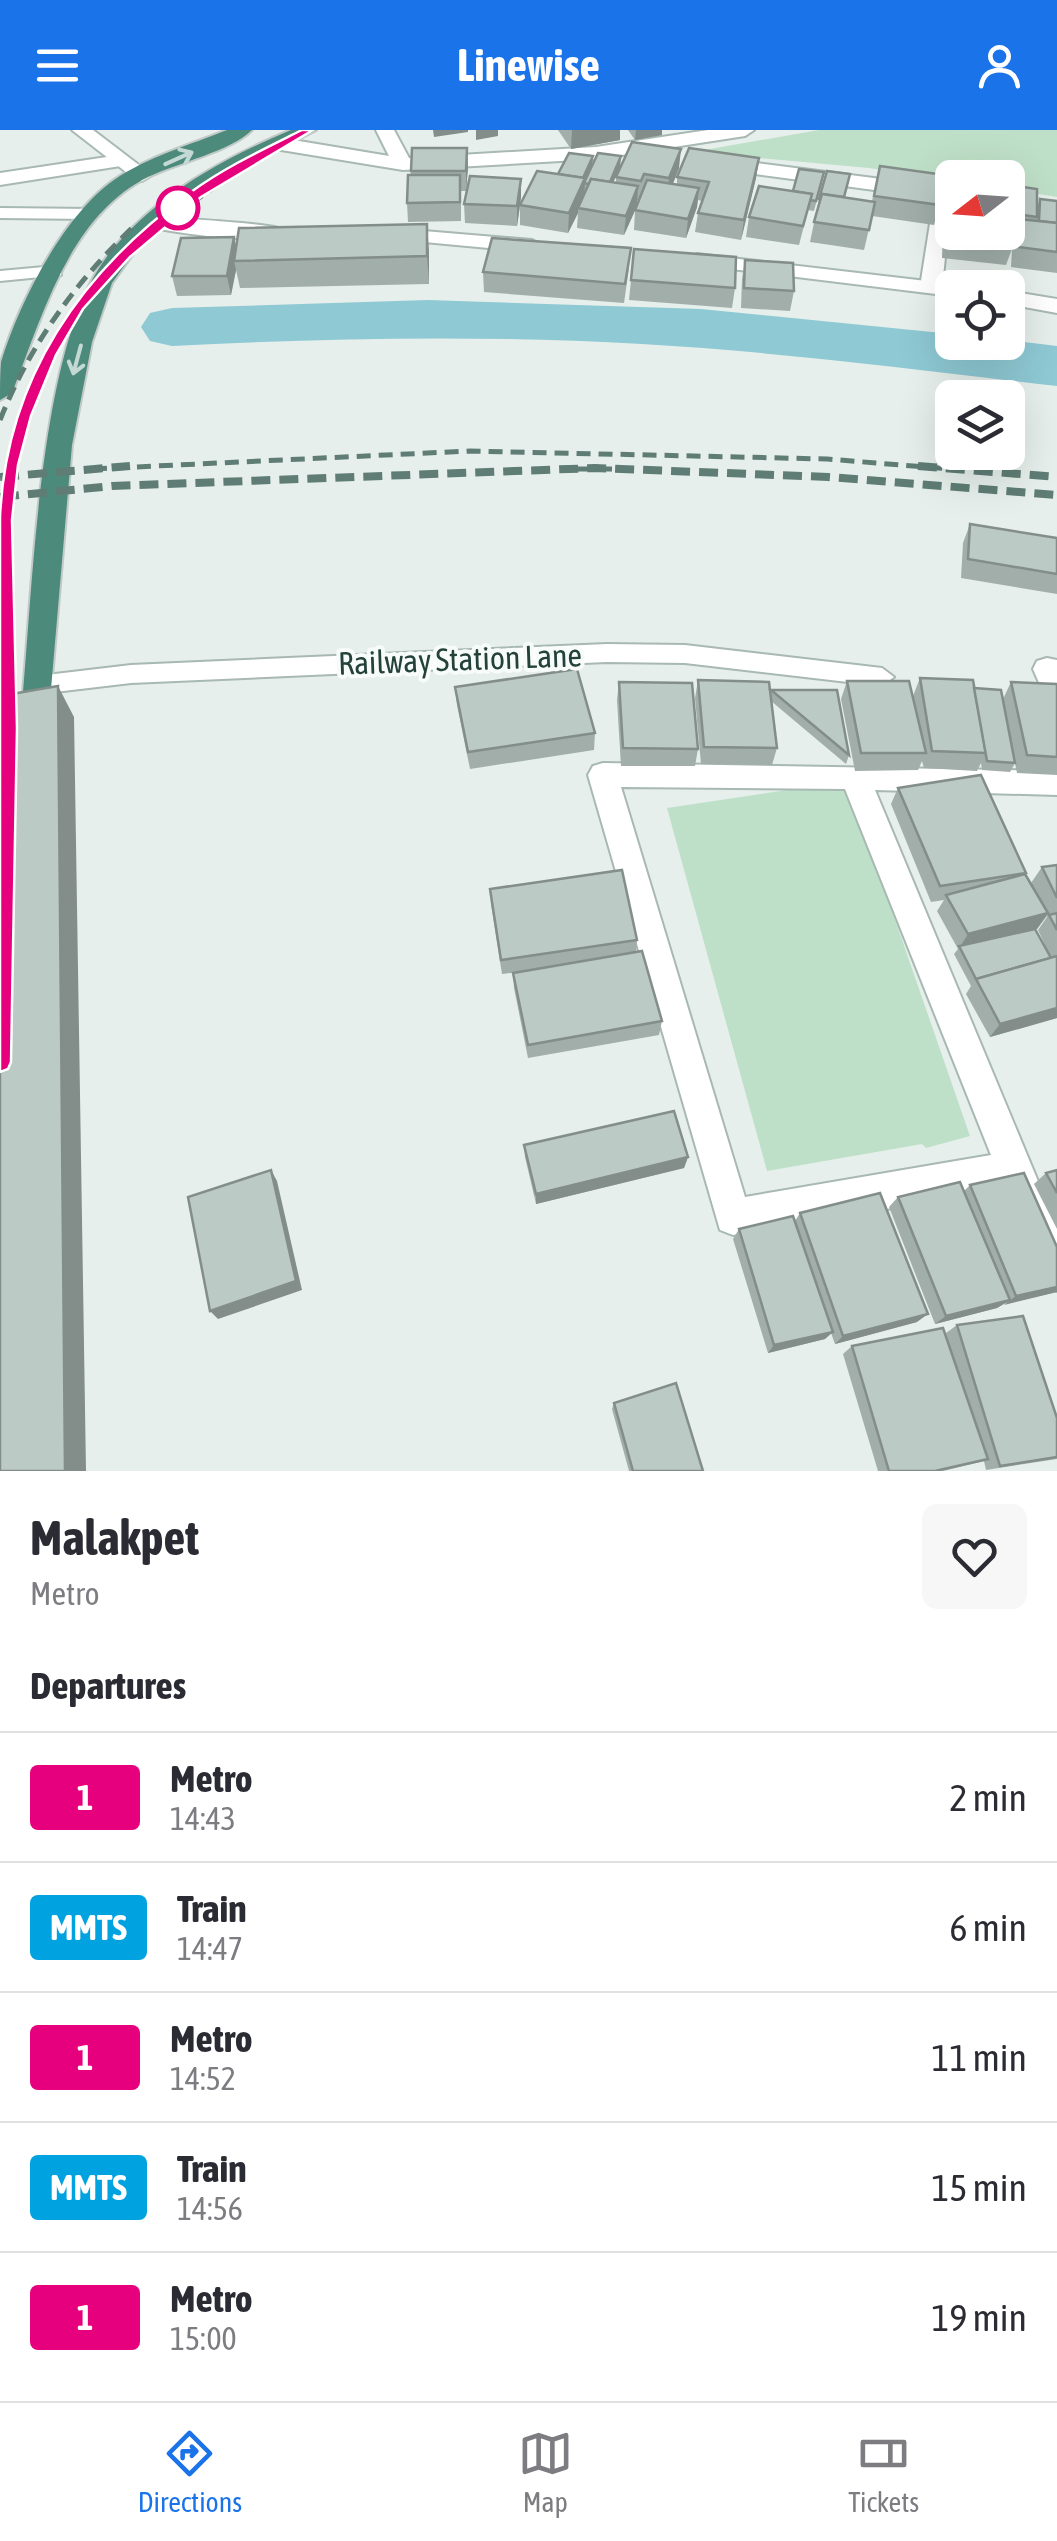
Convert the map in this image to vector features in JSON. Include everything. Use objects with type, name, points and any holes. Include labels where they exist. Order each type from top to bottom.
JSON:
[{"type":"highway","points":[[0,392],[55,271],[92,214],[118,186],[243,130]]},
{"type":"highway","points":[[34,724],[55,461],[90,306],[114,262],[192,188],[307,130]]},
{"type":"street","points":[[81,130],[142,175]]},
{"type":"street","points":[[385,130],[404,164]]},
{"type":"street","points":[[275,143],[404,164],[596,152],[745,130]]},
{"type":"street","points":[[596,152],[935,192]]},
{"type":"street","points":[[0,179],[120,161]]},
{"type":"street","points":[[154,222],[216,230],[306,232]]},
{"type":"street","points":[[360,233],[552,248]]},
{"type":"street","points":[[668,258],[935,287]]},
{"type":"street","points":[[1025,301],[1057,306]]},
{"type":"street","points":[[1057,670],[1047,669],[1057,693]]},
{"type":"street","points":[[1018,1170],[733,1217],[603,775],[855,776],[1057,783]]},
{"type":"street","points":[[855,776],[1057,1272]]},
{"type":"lane","points":[[0,213],[92,214]]},
{"type":"lane","points":[[0,276],[55,271]]},
{"type":"lane","name":"Railway Station Lane","points":[[38,685],[131,674],[607,653],[685,654],[882,677]]},
{"type":"green space","points":[[819,130],[1057,130],[1057,197],[1025,192],[1025,160],[935,160],[935,178],[869,168],[693,152]]},
{"type":"green space","points":[[847,781],[970,1136],[926,1148],[922,1144],[767,1171],[667,808]]},
{"type":"building","points":[[632,142],[681,149],[669,178],[644,174],[641,181],[616,177]]},
{"type":"building","points":[[412,148],[467,148],[466,171],[411,171]]},
{"type":"building","points":[[689,148],[759,158],[744,220],[698,213],[709,182],[677,177]]},
{"type":"building","points":[[569,153],[593,156],[583,178],[558,174]]},
{"type":"building","points":[[598,153],[621,156],[610,182],[591,179],[589,184],[584,183]]},
{"type":"building","points":[[880,166],[935,174],[935,204],[874,196]]},
{"type":"building","points":[[799,169],[824,172],[816,201],[810,200],[812,194],[793,191]]},
{"type":"building","points":[[537,171],[585,178],[569,213],[520,205]]},
{"type":"building","points":[[827,171],[850,174],[844,197],[822,194],[819,199]]},
{"type":"building","points":[[408,175],[460,175],[460,202],[407,203]]},
{"type":"building","points":[[470,176],[521,179],[517,206],[464,204]]},
{"type":"building","points":[[591,179],[638,186],[626,216],[578,208]]},
{"type":"building","points":[[647,180],[699,188],[688,219],[635,210]]},
{"type":"building","points":[[759,186],[812,194],[803,226],[749,217]]},
{"type":"building","points":[[1025,187],[1037,189],[1037,217],[1025,215]]},
{"type":"building","points":[[822,194],[875,202],[869,230],[814,222]]},
{"type":"building","points":[[1040,199],[1057,201],[1057,223],[1039,221]]},
{"type":"building","points":[[1025,220],[1057,223],[1057,252],[1025,248]]},
{"type":"building","points":[[427,224],[427,256],[234,261],[239,228]]},
{"type":"building","points":[[234,237],[227,276],[172,276],[181,238]]},
{"type":"building","points":[[492,238],[631,248],[625,284],[483,272]]},
{"type":"building","points":[[634,249],[736,257],[735,288],[631,280]]},
{"type":"building","points":[[745,260],[793,263],[794,291],[744,288]]},
{"type":"building","points":[[970,524],[1057,538],[1057,574],[968,559]]},
{"type":"building","points":[[577,669],[595,733],[468,752],[455,687]]},
{"type":"building","points":[[920,678],[973,680],[986,753],[932,751]]},
{"type":"building","points":[[698,680],[769,682],[777,748],[704,747]]},
{"type":"building","points":[[847,681],[909,681],[926,753],[861,753]]},
{"type":"building","points":[[619,682],[692,683],[698,749],[623,748]]},
{"type":"building","points":[[1011,682],[1057,684],[1057,757],[1027,755]]},
{"type":"building","points":[[58,686],[65,1471],[0,1471],[0,696]]},
{"type":"building","points":[[974,688],[1001,690],[1015,763],[987,761]]},
{"type":"building","points":[[771,690],[837,690],[849,755]]},
{"type":"building","points":[[981,775],[1026,873],[940,886],[898,788]]},
{"type":"building","points":[[1057,865],[1057,898],[1042,867]]},
{"type":"building","points":[[622,870],[637,940],[501,960],[490,889]]},
{"type":"building","points":[[1025,874],[1048,913],[968,934],[946,895]]},
{"type":"building","points":[[1057,913],[1057,930],[1049,915]]},
{"type":"building","points":[[1035,929],[1051,958],[976,979],[959,946]]},
{"type":"building","points":[[642,951],[662,1021],[528,1045],[513,973]]},
{"type":"building","points":[[1057,956],[1057,1008],[1000,1024],[976,979]]},
{"type":"building","points":[[674,1111],[688,1157],[536,1194],[524,1145]]},
{"type":"building","points":[[271,1170],[296,1281],[210,1311],[188,1197]]},
{"type":"building","points":[[1057,1170],[1057,1193],[1046,1173]]},
{"type":"building","points":[[1024,1173],[1057,1247],[1057,1287],[1016,1296],[970,1185]]},
{"type":"building","points":[[960,1182],[1010,1300],[946,1316],[898,1197]]},
{"type":"building","points":[[880,1193],[928,1314],[843,1336],[800,1213]]},
{"type":"building","points":[[793,1216],[833,1332],[774,1345],[739,1229]]},
{"type":"building","points":[[1023,1316],[1057,1418],[1057,1457],[1000,1466],[957,1325]]},
{"type":"building","points":[[943,1328],[988,1459],[935,1471],[889,1471],[852,1346]]},
{"type":"building","points":[[676,1383],[703,1471],[633,1471],[614,1403]]},
{"type":"waterway","points":[[172,327],[428,319],[531,320],[701,328],[1057,366]]},
{"type":"railway","points":[[9,469],[24,411],[47,358],[79,310],[118,266],[161,227],[257,159],[307,130]]},
{"type":"railway","points":[[0,420],[25,366],[56,317],[91,271],[132,228]]},
{"type":"railway","points":[[97,469],[470,451],[827,459],[935,468]]},
{"type":"railway","points":[[9,476],[10,466]]},
{"type":"railway","points":[[97,469],[130,466]]},
{"type":"railway","points":[[918,466],[1057,477]]},
{"type":"railway","points":[[8,496],[112,486],[595,468],[828,477],[1057,495]]},
{"type":"railway","points":[[9,476],[97,469]]},
{"type":"railway","points":[[577,469],[612,469]]},
{"type":"railway","points":[[0,477],[9,476]]},
{"type":"railway","points":[[8,496],[9,476]]},
{"type":"railway","points":[[0,497],[8,496]]},
{"type":"railway","points":[[7,721],[4,557],[8,496]]},
{"type":"metro line","name":"1","points":[[0,1062],[8,728],[4,520],[10,465],[23,416],[49,355],[78,307],[125,254],[197,194],[307,130]]}]
